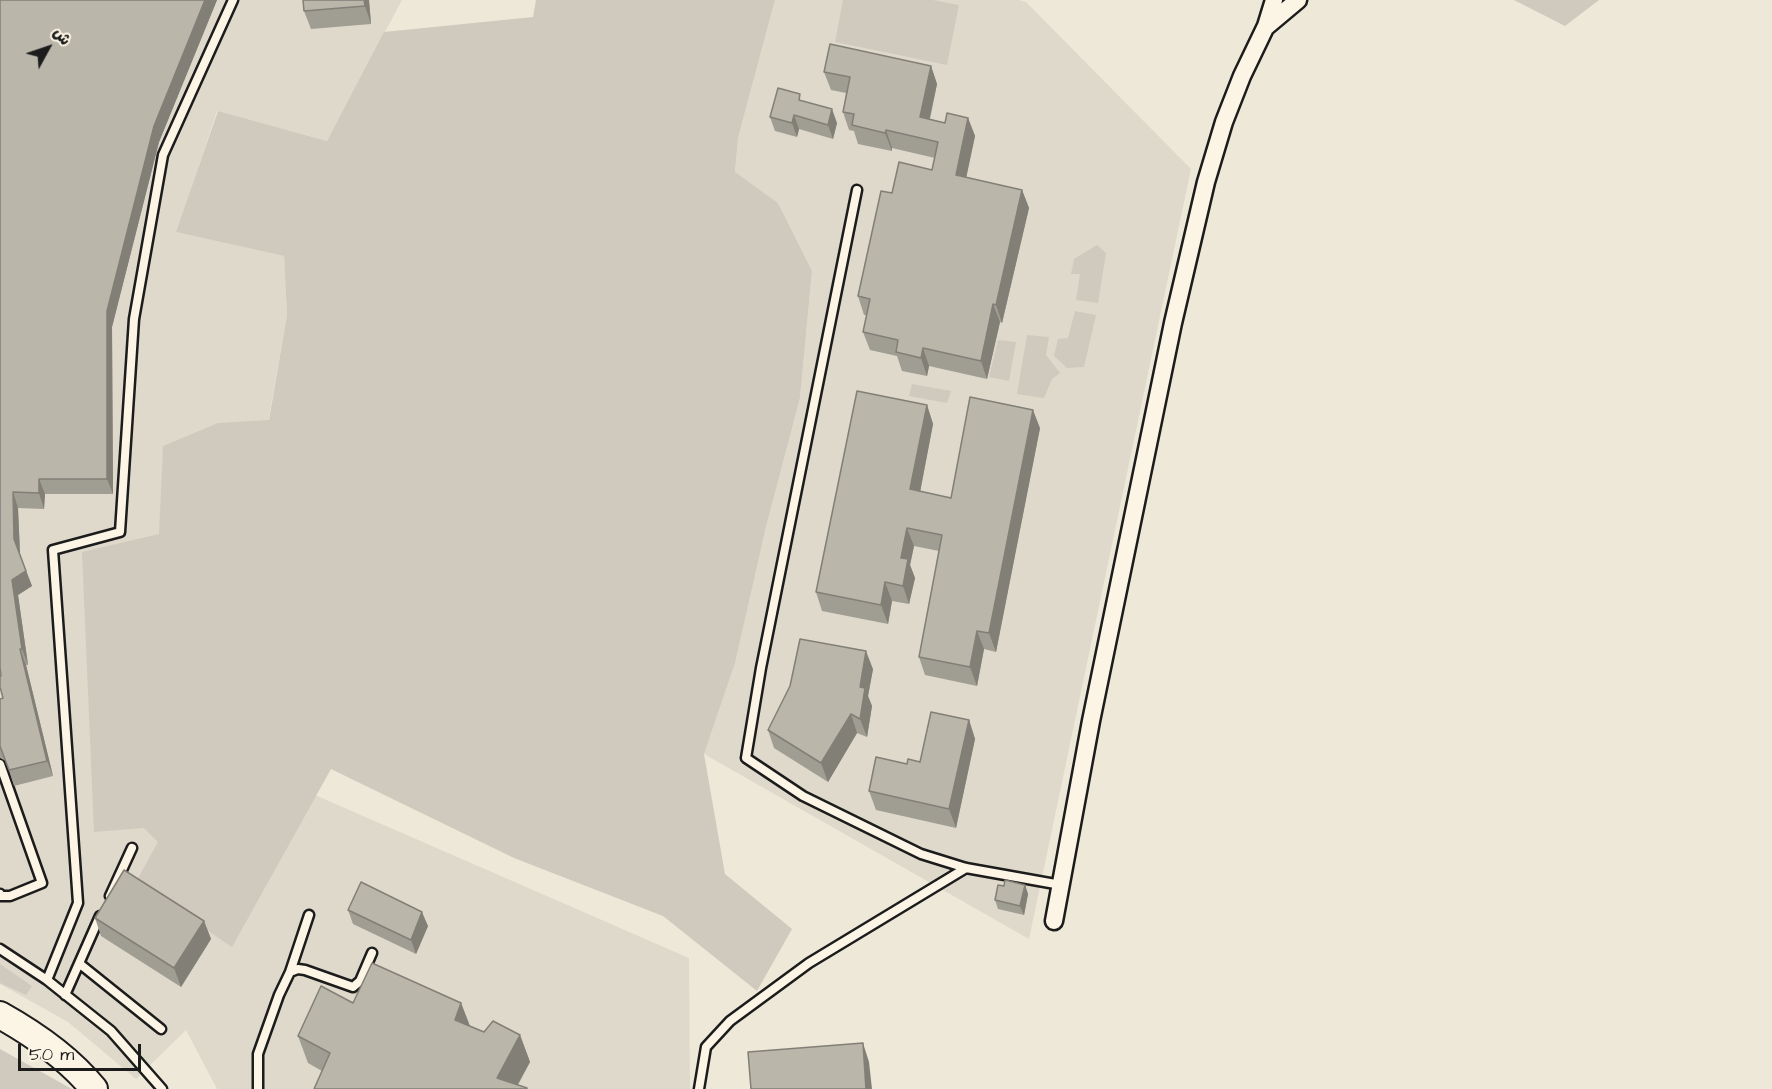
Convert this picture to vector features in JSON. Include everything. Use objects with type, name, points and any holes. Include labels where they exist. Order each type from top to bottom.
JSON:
[{"type":"main road","points":[[0,1015],[29,1032],[56,1052],[94,1089]]},
{"type":"street","points":[[1054,921],[1091,721],[1173,323],[1206,182],[1224,122],[1242,76],[1266,26],[1274,0]]},
{"type":"street","points":[[1266,26],[1298,0]]},
{"type":"lane","points":[[47,980],[78,903],[53,550],[120,532],[134,319],[163,155],[233,0]]},
{"type":"lane","points":[[857,190],[761,668],[746,758],[803,796],[921,854],[966,868],[1061,885]]},
{"type":"lane","points":[[0,764],[42,883],[10,896],[0,894]]},
{"type":"lane","points":[[65,995],[132,848]]},
{"type":"lane","points":[[699,1089],[706,1047],[730,1021],[809,963],[966,868]]},
{"type":"lane","points":[[258,1089],[258,1054],[309,915]]},
{"type":"lane","points":[[0,949],[47,980],[111,1031],[162,1089]]},
{"type":"lane","points":[[290,972],[298,969],[305,970],[352,987],[360,981],[372,953]]},
{"type":"lane","points":[[80,964],[161,1029]]},
{"type":"shaded area","points":[[0,0],[402,0],[327,141],[217,111],[177,232],[284,256],[287,315],[260,468],[315,795],[689,958],[690,1089],[217,1089],[186,1030],[136,1079],[68,1022],[0,984]]},
{"type":"shaded area","points":[[536,0],[775,0],[738,138],[735,172],[778,203],[812,271],[800,398],[766,527],[735,663],[704,754],[725,874],[792,929],[757,991],[663,916],[514,858],[331,769],[232,947],[136,882],[158,842],[144,828],[94,832],[82,552],[159,534],[163,446],[218,423],[269,420],[287,315],[284,256],[176,232],[218,111],[327,141],[384,32],[533,17]]},
{"type":"shaded area","points":[[775,0],[1019,0],[1026,2],[1191,169],[1029,939],[704,754],[735,662],[766,527],[800,398],[812,271],[778,203],[735,173],[738,138]]},
{"type":"shaded area","points":[[843,0],[933,0],[959,5],[947,65],[835,42]]},
{"type":"shaded area","points":[[1514,0],[1599,0],[1565,26]]},
{"type":"shaded area","points":[[1097,245],[1106,253],[1098,303],[1076,300],[1080,274],[1071,274],[1074,259]]},
{"type":"shaded area","points":[[1075,311],[1096,315],[1084,367],[1067,368],[1054,356],[1058,339],[1068,338]]},
{"type":"shaded area","points":[[1027,335],[1049,337],[1046,355],[1060,373],[1052,379],[1044,398],[1017,394]]},
{"type":"shaded area","points":[[998,340],[1016,342],[1009,381],[989,377]]},
{"type":"shaded area","points":[[912,384],[951,391],[947,403],[909,396]]},
{"type":"shaded area","points":[[0,964],[32,986],[26,995],[0,983]]},
{"type":"shaded area","points":[[0,1049],[72,1089],[0,1089]]},
{"type":"building","points":[[0,0],[205,0],[154,126],[107,311],[107,479],[39,479],[39,493],[13,492],[14,539],[26,571],[12,580],[22,649],[20,649],[47,761],[9,770],[0,746],[0,699],[3,698],[0,687]]},
{"type":"building","points":[[303,0],[364,0],[365,6],[304,11]]},
{"type":"building","points":[[830,44],[931,66],[920,117],[945,123],[947,113],[968,118],[956,175],[1022,190],[981,361],[923,348],[921,358],[896,352],[898,340],[863,332],[870,299],[858,296],[881,191],[892,193],[899,162],[932,170],[938,142],[852,125],[854,114],[843,112],[850,77],[824,72]]},
{"type":"building","points":[[778,88],[800,94],[799,100],[832,109],[828,125],[794,115],[792,123],[770,117]]},
{"type":"building","points":[[857,391],[927,405],[910,489],[951,498],[970,397],[1033,410],[989,633],[977,631],[970,667],[919,657],[942,535],[907,528],[901,558],[908,559],[903,586],[885,582],[881,605],[816,592]]},
{"type":"building","points":[[800,639],[866,651],[860,687],[865,688],[860,719],[851,714],[821,763],[768,730],[790,686]]},
{"type":"building","points":[[931,712],[969,720],[949,809],[869,791],[876,757],[907,764],[908,759],[920,762]]},
{"type":"building","points":[[124,870],[204,921],[174,968],[95,918]]},
{"type":"building","points":[[1005,880],[1025,885],[1020,906],[995,900],[998,885],[1004,886]]},
{"type":"building","points":[[361,882],[422,912],[411,940],[348,910]]},
{"type":"building","points":[[372,963],[461,1003],[455,1020],[484,1032],[493,1021],[520,1035],[497,1078],[527,1089],[314,1089],[330,1053],[298,1036],[321,986],[353,1003]]},
{"type":"building","points":[[863,1043],[866,1089],[751,1089],[748,1052]]}]
